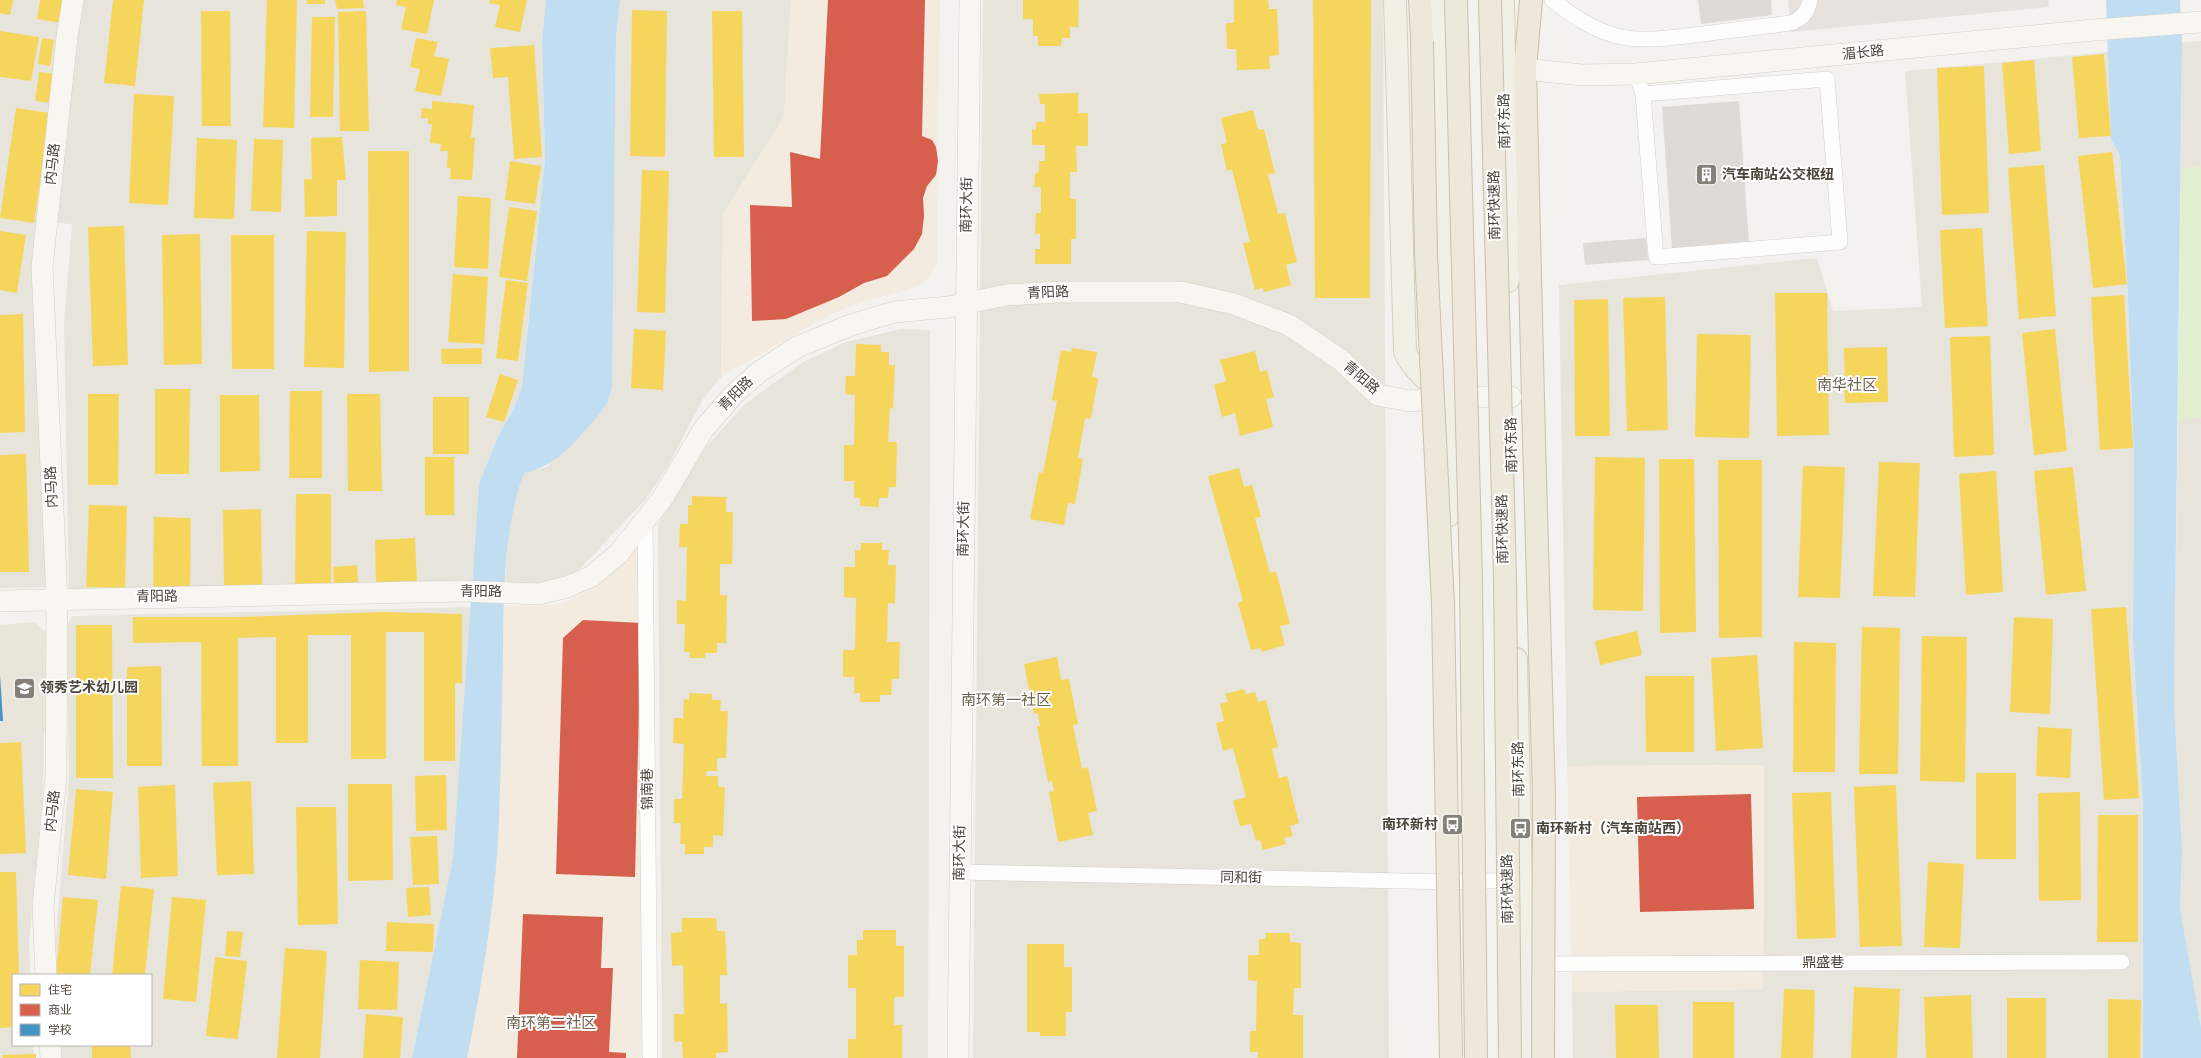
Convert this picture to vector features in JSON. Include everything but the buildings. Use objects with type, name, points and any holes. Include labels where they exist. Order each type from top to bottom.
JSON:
[{"type":"highway","points":[[1420,0],[1426,254],[1443,605],[1451,1058]]},
{"type":"highway","points":[[1456,0],[1471,578],[1476,1058]]},
{"type":"highway","name":"南环快速路","points":[[1490,0],[1505,578],[1510,1058]]},
{"type":"highway","points":[[1531,0],[1525,70],[1544,796],[1543,1058]]},
{"type":"main road","points":[[1396,0],[1405,352],[1409,361],[1416,370],[1447,397]]},
{"type":"main road","points":[[1439,0],[1447,397],[1457,1058]]},
{"type":"main road","name":"南环东路","points":[[1503,0],[1525,1058]]},
{"type":"main road","points":[[1518,729],[1548,679],[1549,637],[1537,244],[1536,144],[1525,70]]},
{"type":"street","name":"内马路","points":[[46,974],[43,906],[56,778],[57,599],[42,267],[66,37],[73,0]]},
{"type":"street","name":"南环大街","points":[[958,1058],[970,0]]},
{"type":"street","points":[[1552,0],[1586,24],[1622,37],[1670,38],[1790,23],[1798,20],[1804,14],[1810,0]]},
{"type":"street","name":"湄长路","points":[[1525,70],[1582,75],[1636,74],[2094,30],[2196,22]]},
{"type":"street","points":[[1636,74],[1643,94],[1656,257],[1840,242],[1827,79],[1643,94]]},
{"type":"street","name":"青阳路","points":[[0,601],[463,591],[538,594],[567,587],[592,576],[618,554],[662,499],[703,430],[732,395],[760,372],[797,347],[851,325],[894,312],[966,304],[1006,295],[1056,292],[1181,292],[1234,304],[1289,325],[1342,361],[1378,395],[1410,401],[1447,397],[1511,397]]},
{"type":"street","name":"锦南巷","points":[[645,520],[650,1058]]},
{"type":"street","name":"同和街","points":[[960,872],[1454,882],[1521,880]]},
{"type":"street","name":"鼎盛巷","points":[[1523,964],[2122,962]]},
{"type":"street","points":[[50,1046],[50,1058]]},
{"type":"shaded area","points":[[0,0],[546,0],[542,41],[545,159],[522,387],[513,410],[499,434],[479,484],[472,582],[69,589],[64,322],[72,224],[57,223],[46,320],[52,587],[0,588]]},
{"type":"shaded area","points":[[620,0],[791,0],[784,117],[723,214],[721,377],[703,399],[668,466],[646,499],[573,576],[564,583],[505,585],[507,544],[512,511],[524,473],[546,467],[570,445],[602,411],[607,404],[612,387],[616,37]]},
{"type":"shaded area","points":[[791,0],[940,0],[937,264],[929,278],[920,286],[853,305],[820,320],[721,377],[723,214],[784,117]]},
{"type":"shaded area","name":"南环新村","points":[[983,0],[1383,0],[1389,1058],[973,1058]]},
{"type":"shaded area","points":[[1788,0],[2048,0],[2049,7],[1791,32]]},
{"type":"shaded area","points":[[2201,41],[2201,167],[2181,169],[2182,43]]},
{"type":"shaded area","points":[[2108,52],[2111,139],[2120,156],[2127,275],[2134,461],[2133,642],[2143,804],[2143,1058],[1573,1058],[1572,992],[1763,989],[1764,765],[1567,766],[1559,285],[1817,258],[1833,311],[1922,307],[1905,71]]},
{"type":"shaded area","points":[[901,329],[930,330],[928,1058],[662,1058],[658,524],[682,482],[707,446],[745,404],[803,362],[846,342]]},
{"type":"shaded area","points":[[2201,417],[2201,1028],[2180,908],[2182,850],[2174,703],[2178,420]]},
{"type":"shaded area","points":[[641,544],[641,1058],[467,1058],[491,916],[499,820],[504,607],[559,605],[577,597],[601,581]]},
{"type":"shaded area","points":[[471,607],[453,858],[412,1058],[55,1058],[55,1046],[152,1046],[152,974],[53,974],[69,778],[67,624],[73,616]]},
{"type":"shaded area","name":"领秀艺术幼儿园","points":[[35,622],[46,632],[49,644],[51,732],[0,734],[0,625]]},
{"type":"shaded area","points":[[44,732],[43,792],[29,942],[30,974],[12,974],[12,1046],[33,1046],[34,1058],[0,1058],[0,734]]},
{"type":"shaded area","points":[[1764,765],[1763,989],[1572,992],[1567,766]]},
{"type":"green space","points":[[2201,167],[2201,417],[2178,420],[2181,169]]},
{"type":"water","points":[[546,0],[620,0],[616,37],[612,387],[607,404],[568,449],[548,464],[524,473],[517,495],[508,539],[506,561],[500,797],[495,879],[488,939],[473,1028],[467,1058],[412,1058],[453,858],[479,484],[499,434],[513,410],[522,387],[545,159],[542,41]]},
{"type":"water","points":[[2106,0],[2180,0],[2182,43],[2174,703],[2182,850],[2180,908],[2201,1028],[2201,1058],[2143,1058],[2143,804],[2133,642],[2134,461],[2127,275],[2120,156],[2111,139]]},
{"type":"place","name":"汽车南站公交枢纽","points":[[1706,175]]},
{"type":"place","name":"领秀艺术幼儿园","points":[[25,688]]},
{"type":"place","name":"南环新村","points":[[1453,825]]},
{"type":"place","name":"南环新村（汽车南站西）","points":[[1520,829]]},
{"type":"district","name":"南华社区","points":[[1847,385]]},
{"type":"district","name":"南环第一社区","points":[[1006,700]]},
{"type":"district","name":"南环第二社区","points":[[551,1023]]}]
